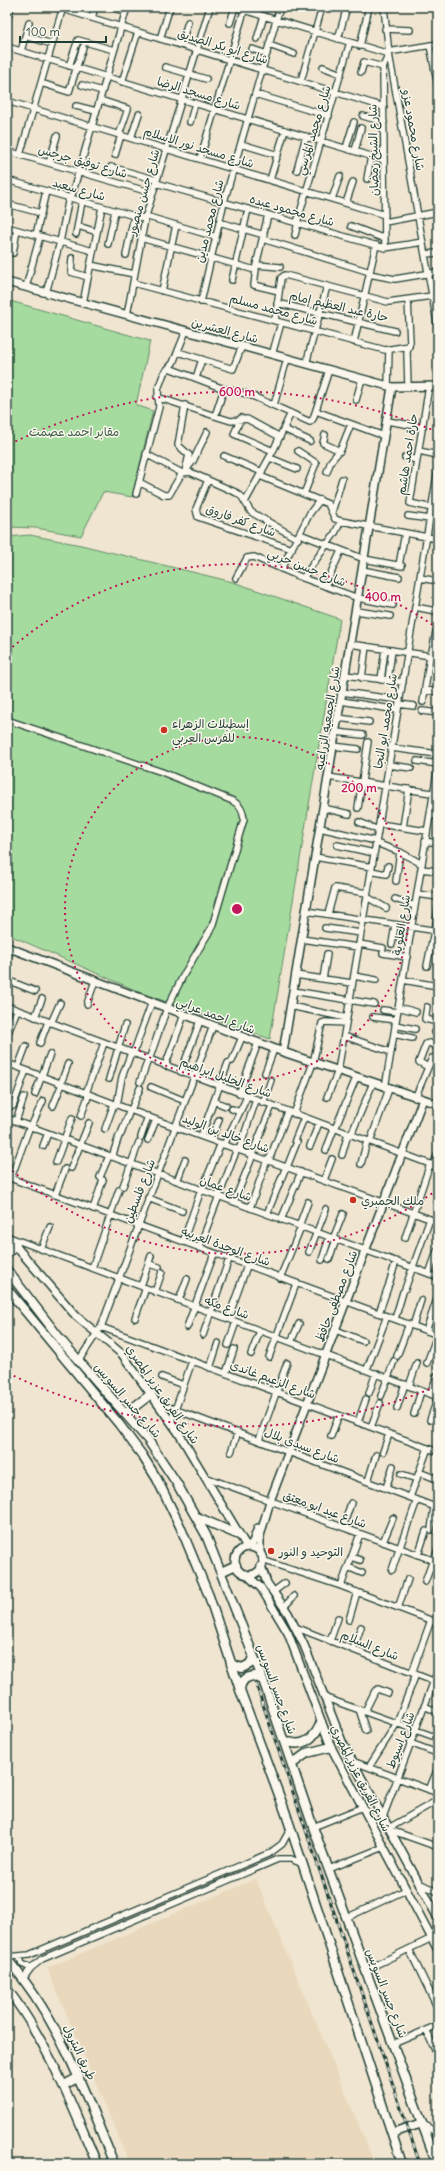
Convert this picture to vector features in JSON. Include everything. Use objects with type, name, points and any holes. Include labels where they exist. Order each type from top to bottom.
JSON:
[{"type":"main road","points":[[7,1253],[16,1246]]},
{"type":"main road","name":"شارع جسر السويس","points":[[7,1270],[79,1360],[159,1455],[197,1517],[221,1572],[262,1680],[313,1827],[437,2164]]},
{"type":"main road","name":"شارع جسر السويس","points":[[7,1290],[118,1424],[157,1479],[200,1573],[240,1690],[291,1828],[402,2164]]},
{"type":"main road","points":[[125,1414],[151,1394]]},
{"type":"main road","points":[[197,1517],[240,1535]]},
{"type":"main road","points":[[221,1572],[236,1565]]},
{"type":"main road","points":[[231,1664],[242,1668],[250,1664],[253,1657]]},
{"type":"main road","points":[[240,1690],[242,1682],[246,1678],[254,1676],[262,1680]]},
{"type":"main road","points":[[283,1739],[294,1743],[306,1742],[315,1735],[322,1722]]},
{"type":"main road","points":[[292,1764],[307,1753],[331,1747]]},
{"type":"main road","name":"طريق البترول","points":[[7,1958],[55,2026],[79,2077],[114,2164]]},
{"type":"main road","points":[[7,1989],[34,2027],[64,2085],[97,2164]]},
{"type":"main road","points":[[64,2085],[79,2077]]},
{"type":"main road","points":[[392,2133],[422,2123]]},
{"type":"street","points":[[7,20],[11,7]]},
{"type":"street","name":"شارع ابو بكر الصديق","points":[[56,7],[384,107]]},
{"type":"street","points":[[92,18],[95,7]]},
{"type":"street","points":[[46,293],[70,198],[126,9],[112,7]]},
{"type":"street","points":[[160,39],[170,7]]},
{"type":"street","name":"شارع حسن منصور","points":[[127,315],[145,218],[210,7]]},
{"type":"street","points":[[230,23],[235,7],[360,46],[388,53],[438,44]]},
{"type":"street","name":"شارع محمد مدين","points":[[201,302],[224,202],[280,7]]},
{"type":"street","points":[[301,81],[322,7]]},
{"type":"street","points":[[338,39],[347,7]]},
{"type":"street","points":[[360,46],[369,7]]},
{"type":"street","name":"شارع محمود عزو","points":[[384,7],[388,53],[428,274],[434,295],[438,328]]},
{"type":"street","points":[[20,155],[63,8]]},
{"type":"street","points":[[200,159],[245,9]]},
{"type":"street","points":[[257,39],[264,16]]},
{"type":"street","points":[[181,45],[188,22]]},
{"type":"street","points":[[21,51],[30,23]]},
{"type":"street","points":[[385,29],[410,30]]},
{"type":"street","points":[[122,82],[138,32]]},
{"type":"street","points":[[26,36],[52,44]]},
{"type":"street","points":[[69,66],[78,40],[114,50]]},
{"type":"street","name":"شارع محمد المرسي","points":[[296,235],[306,191],[350,42]]},
{"type":"street","points":[[269,45],[294,54]]},
{"type":"street","points":[[430,45],[436,66],[438,87]]},
{"type":"street","name":"شارع مسجد الرضا","points":[[7,47],[384,160]]},
{"type":"street","points":[[41,83],[69,92],[83,47]]},
{"type":"street","points":[[252,49],[267,54]]},
{"type":"street","name":"شارع الشيخ رمضان","points":[[385,248],[383,67],[388,53]]},
{"type":"street","points":[[361,72],[364,62],[383,67]]},
{"type":"street","points":[[165,67],[206,79]]},
{"type":"street","points":[[323,67],[341,74]]},
{"type":"street","points":[[82,84],[102,91]]},
{"type":"street","points":[[255,94],[329,116]]},
{"type":"street","name":"شارع مسجد نور الاسلام","points":[[7,100],[385,215]]},
{"type":"street","points":[[100,100],[128,109],[115,154]]},
{"type":"street","points":[[190,122],[195,103]]},
{"type":"street","points":[[76,106],[96,111]]},
{"type":"street","points":[[131,138],[139,114]]},
{"type":"street","points":[[363,116],[384,122]]},
{"type":"street","points":[[346,148],[354,122]]},
{"type":"street","points":[[355,151],[361,128]]},
{"type":"street","points":[[270,180],[285,130]]},
{"type":"street","points":[[50,163],[57,136]]},
{"type":"street","points":[[297,170],[306,136]]},
{"type":"street","points":[[241,144],[278,156]]},
{"type":"street","name":"شارع توفيق جرجس","points":[[7,151],[153,193]]},
{"type":"street","points":[[368,179],[371,156]]},
{"type":"street","name":"شارع محمود عبده","points":[[111,167],[156,182],[385,248],[422,242]]},
{"type":"street","points":[[332,199],[340,176]]},
{"type":"street","name":"شارع سعيد","points":[[7,180],[134,216],[176,225],[216,237]]},
{"type":"street","points":[[346,203],[353,182]]},
{"type":"street","points":[[26,287],[38,236],[46,191]]},
{"type":"street","points":[[76,234],[82,201]]},
{"type":"street","points":[[7,204],[41,213]]},
{"type":"street","points":[[83,303],[102,207]]},
{"type":"street","points":[[232,280],[248,209]]},
{"type":"street","points":[[108,244],[116,211]]},
{"type":"street","points":[[385,222],[438,212]]},
{"type":"street","points":[[268,215],[256,267],[254,285],[279,291]]},
{"type":"street","points":[[126,255],[134,216]]},
{"type":"street","points":[[219,222],[369,273],[392,279],[438,272]]},
{"type":"street","points":[[162,291],[176,225]]},
{"type":"street","points":[[78,226],[97,232]]},
{"type":"street","points":[[351,226],[385,239]]},
{"type":"street","points":[[7,227],[93,251]]},
{"type":"street","points":[[356,240],[359,229]]},
{"type":"street","points":[[13,254],[18,230]]},
{"type":"street","points":[[141,238],[235,265],[280,267]]},
{"type":"street","points":[[354,342],[376,245]]},
{"type":"street","points":[[425,254],[438,252]]},
{"type":"street","points":[[72,258],[71,272],[88,277]]},
{"type":"street","points":[[90,265],[134,274]]},
{"type":"street","points":[[275,321],[281,278],[285,275],[388,302],[434,295]]},
{"type":"street","name":"شارع العشرين","points":[[7,282],[390,387],[438,386]]},
{"type":"street","name":"شارع محمد مسلم","points":[[133,283],[354,342],[388,349],[409,346]]},
{"type":"street","points":[[306,364],[327,286]]},
{"type":"street","points":[[408,300],[410,314],[409,346],[407,352],[408,387]]},
{"type":"street","name":"حارة عبد العظيم إمام","points":[[277,303],[395,331]]},
{"type":"street","points":[[272,355],[281,323]]},
{"type":"street","points":[[136,494],[158,407],[157,397],[164,373],[169,368],[178,352],[186,331]]},
{"type":"street","points":[[178,352],[233,369],[242,346]]},
{"type":"street","points":[[388,349],[390,387]]},
{"type":"street","points":[[196,378],[202,359]]},
{"type":"street","points":[[274,405],[287,359]]},
{"type":"street","points":[[169,368],[224,389],[248,394],[310,422],[312,421],[316,411],[329,370]]},
{"type":"street","points":[[356,400],[362,379]]},
{"type":"street","name":"حارة احمد هاشم","points":[[429,386],[410,504],[434,504]]},
{"type":"street","name":"شارع الجمعيه الزراعيه","points":[[283,1052],[387,421],[390,387]]},
{"type":"street","points":[[215,416],[224,389]]},
{"type":"street","points":[[157,397],[231,421],[241,418],[247,419],[280,438]]},
{"type":"street","points":[[139,482],[164,495],[169,495],[183,472],[189,455],[178,445],[185,405]]},
{"type":"street","points":[[316,411],[384,436]]},
{"type":"street","points":[[245,502],[270,458],[291,413]]},
{"type":"street","points":[[241,418],[234,434],[273,451]]},
{"type":"street","points":[[387,421],[423,427]]},
{"type":"street","points":[[327,472],[331,461],[340,451],[351,424]]},
{"type":"street","points":[[284,429],[310,441]]},
{"type":"street","points":[[183,472],[194,461],[207,432]]},
{"type":"street","points":[[325,435],[323,443],[340,451]]},
{"type":"street","points":[[419,451],[438,455]]},
{"type":"street","points":[[298,452],[316,463],[304,494]]},
{"type":"street","points":[[146,454],[183,472],[190,472],[236,493],[245,502],[251,512],[299,536],[364,559],[401,566],[405,533]]},
{"type":"street","points":[[224,456],[304,494],[320,500],[330,506],[335,519],[369,528],[438,539]]},
{"type":"street","points":[[405,457],[417,460]]},
{"type":"street","points":[[270,458],[297,469]]},
{"type":"street","name":"شارع محمد ابو النجا","points":[[327,1097],[338,1071],[402,682],[434,504],[438,469]]},
{"type":"street","name":"شارع كفر فاروق","points":[[208,480],[196,509],[198,517],[292,549]]},
{"type":"street","points":[[332,512],[342,480]]},
{"type":"street","points":[[281,569],[310,513],[320,500]]},
{"type":"street","points":[[408,516],[430,520]]},
{"type":"street","points":[[303,578],[341,521]]},
{"type":"street","points":[[325,586],[341,551]]},
{"type":"street","name":"شارع حسن حربي","points":[[236,578],[247,558],[250,556],[303,578],[358,598],[393,605]]},
{"type":"street","points":[[362,570],[399,576]]},
{"type":"street","points":[[420,578],[438,581]]},
{"type":"street","points":[[415,607],[436,611]]},
{"type":"street","points":[[356,611],[390,616]]},
{"type":"street","points":[[423,702],[436,632]]},
{"type":"street","points":[[350,644],[438,657]]},
{"type":"street","points":[[362,678],[366,646]]},
{"type":"street","points":[[381,680],[385,649]]},
{"type":"street","points":[[388,680],[392,650]]},
{"type":"street","points":[[345,676],[402,682]]},
{"type":"street","points":[[425,690],[438,692]]},
{"type":"street","points":[[342,692],[399,705]]},
{"type":"street","points":[[341,701],[414,706]]},
{"type":"street","points":[[422,711],[438,713]]},
{"type":"street","points":[[338,718],[369,722]]},
{"type":"street","points":[[7,720],[162,772],[233,801],[241,808],[244,819],[212,928],[184,974],[167,1008],[140,1085],[110,1156],[93,1209]]},
{"type":"street","points":[[336,732],[363,735]]},
{"type":"street","points":[[358,808],[368,742]]},
{"type":"street","points":[[333,746],[358,749]]},
{"type":"street","points":[[392,748],[438,754]]},
{"type":"street","points":[[417,761],[438,767]]},
{"type":"street","points":[[389,765],[411,768]]},
{"type":"street","name":"شارع العلوية","points":[[361,1164],[387,1088],[391,1052],[421,866],[430,815],[436,793],[438,767]]},
{"type":"street","points":[[328,777],[436,793]]},
{"type":"street","points":[[403,827],[409,789]]},
{"type":"street","points":[[323,808],[349,814]]},
{"type":"street","points":[[430,815],[438,816]]},
{"type":"street","points":[[359,822],[378,830]]},
{"type":"street","points":[[379,824],[427,831]]},
{"type":"street","points":[[320,828],[376,842],[400,852],[421,866],[438,872]]},
{"type":"street","points":[[425,842],[438,842]]},
{"type":"street","points":[[337,845],[374,853]]},
{"type":"street","points":[[396,881],[400,852]]},
{"type":"street","points":[[315,857],[371,869],[386,874],[388,866]]},
{"type":"street","points":[[328,914],[335,888],[367,895],[386,908]]},
{"type":"street","points":[[417,894],[438,897]]},
{"type":"street","points":[[395,899],[415,906]]},
{"type":"street","points":[[427,966],[436,931],[438,908]]},
{"type":"street","points":[[306,911],[436,931]]},
{"type":"street","points":[[392,944],[395,925]]},
{"type":"street","points":[[325,928],[361,933]]},
{"type":"street","points":[[301,939],[359,945],[407,957]]},
{"type":"street","points":[[7,960],[9,948]]},
{"type":"street","name":"شارع احمد عرابي","points":[[9,948],[274,1049],[420,1100],[438,1109]]},
{"type":"street","points":[[323,979],[327,954]]},
{"type":"street","points":[[295,975],[352,983]]},
{"type":"street","points":[[354,976],[376,980]]},
{"type":"street","points":[[7,980],[35,992]]},
{"type":"street","points":[[403,980],[438,986]]},
{"type":"street","points":[[86,1004],[95,981]]},
{"type":"street","points":[[293,991],[374,1004]]},
{"type":"street","points":[[35,1017],[42,999]]},
{"type":"street","points":[[105,1129],[115,1104],[122,1077],[152,1002]]},
{"type":"street","points":[[40,1043],[60,1003]]},
{"type":"street","name":"شارع الخليل ابراهيم","points":[[7,1006],[219,1087],[434,1166]]},
{"type":"street","points":[[290,1006],[346,1021]]},
{"type":"street","points":[[427,1007],[425,1019],[438,1022]]},
{"type":"street","points":[[8,1033],[17,1010]]},
{"type":"street","points":[[383,1010],[416,1012]]},
{"type":"street","points":[[165,1066],[184,1015]]},
{"type":"street","points":[[373,1016],[415,1029]]},
{"type":"street","points":[[181,1072],[200,1021]]},
{"type":"street","points":[[294,1114],[314,1063],[322,1023],[346,1021]]},
{"type":"street","points":[[110,1079],[117,1048],[125,1024]]},
{"type":"street","name":"شارع فلسطين","points":[[79,1360],[99,1330],[213,1026]]},
{"type":"street","points":[[394,1034],[412,1038]]},
{"type":"street","points":[[344,1036],[391,1052]]},
{"type":"street","points":[[201,1136],[219,1087],[242,1037]]},
{"type":"street","points":[[81,1116],[104,1043]]},
{"type":"street","points":[[238,1094],[258,1043]]},
{"type":"street","points":[[428,1066],[419,1062],[426,1044],[430,1043],[438,1048]]},
{"type":"street","points":[[18,1067],[26,1046]]},
{"type":"street","points":[[265,1073],[274,1049]]},
{"type":"street","points":[[35,1094],[50,1054]]},
{"type":"street","points":[[420,1100],[428,1066],[432,1058],[438,1058]]},
{"type":"street","name":"شارع خالد بن الوليد","points":[[7,1063],[156,1120],[438,1222]]},
{"type":"street","points":[[53,1106],[68,1064]]},
{"type":"street","points":[[13,1106],[26,1070]]},
{"type":"street","points":[[326,1150],[356,1078]]},
{"type":"street","points":[[263,1103],[271,1080]]},
{"type":"street","points":[[342,1155],[373,1083]]},
{"type":"street","points":[[151,1087],[185,1101]]},
{"type":"street","points":[[183,1242],[202,1190],[247,1097]]},
{"type":"street","points":[[16,1121],[24,1098]]},
{"type":"street","points":[[199,1248],[217,1196],[238,1149],[256,1100]]},
{"type":"street","name":"شارع احمد عرابي","points":[[420,1100],[438,1104]]},
{"type":"street","name":"شارع مصطفى حافظ","points":[[261,1560],[260,1536],[270,1501],[402,1154],[420,1100]]},
{"type":"street","points":[[9,1178],[30,1127],[43,1101]]},
{"type":"street","points":[[214,1101],[226,1106]]},
{"type":"street","points":[[234,1202],[272,1106]]},
{"type":"street","points":[[232,1109],[240,1112]]},
{"type":"street","points":[[250,1208],[288,1112]]},
{"type":"street","points":[[92,1268],[110,1215],[131,1164],[148,1116]]},
{"type":"street","name":"شارع عمان","points":[[7,1118],[438,1277]]},
{"type":"street","points":[[56,1162],[72,1118]]},
{"type":"street","points":[[266,1214],[287,1167],[304,1118]]},
{"type":"street","points":[[148,1140],[156,1120]]},
{"type":"street","points":[[211,1140],[219,1120]]},
{"type":"street","points":[[72,1168],[89,1123]]},
{"type":"street","points":[[310,1146],[319,1123]]},
{"type":"street","points":[[43,1146],[48,1133]]},
{"type":"street","points":[[405,1238],[438,1153]]},
{"type":"street","points":[[177,1181],[185,1160]]},
{"type":"street","points":[[324,1180],[332,1160]]},
{"type":"street","points":[[55,1195],[65,1169]]},
{"type":"street","points":[[281,1220],[301,1172]]},
{"type":"street","name":"شارع الوحدة العربيه","points":[[9,1178],[346,1303],[379,1313],[438,1335]]},
{"type":"street","points":[[148,1198],[182,1211]]},
{"type":"street","points":[[280,1278],[308,1202]]},
{"type":"street","points":[[309,1252],[326,1209]]},
{"type":"street","points":[[322,1260],[333,1239],[343,1214]]},
{"type":"street","points":[[395,1319],[430,1219]]},
{"type":"street","points":[[41,1249],[50,1226]]},
{"type":"street","name":"شارع مكه","points":[[7,1236],[260,1331],[367,1369],[438,1397]]},
{"type":"street","name":"شارع الفريق عزيز المصري","points":[[7,1236],[73,1312],[99,1330],[122,1354],[171,1422],[247,1547]]},
{"type":"street","points":[[329,1259],[333,1239]]},
{"type":"street","points":[[429,1274],[437,1251]]},
{"type":"street","points":[[187,1327],[196,1307],[214,1254]]},
{"type":"street","points":[[135,1318],[152,1256]]},
{"type":"street","points":[[203,1335],[212,1313],[229,1259]]},
{"type":"street","points":[[379,1313],[396,1261]]},
{"type":"street","points":[[149,1264],[160,1269],[155,1292]]},
{"type":"street","points":[[228,1319],[247,1266]]},
{"type":"street","points":[[179,1300],[187,1279]]},
{"type":"street","points":[[270,1358],[296,1284]]},
{"type":"street","points":[[426,1331],[436,1294]]},
{"type":"street","points":[[381,1396],[387,1377],[421,1300]]},
{"type":"street","points":[[367,1369],[387,1316]]},
{"type":"street","points":[[228,1345],[236,1322]]},
{"type":"street","points":[[291,1342],[299,1324]]},
{"type":"street","name":"شارع الزعيم غاندى","points":[[99,1330],[226,1373],[438,1452]]},
{"type":"street","points":[[336,1330],[364,1341]]},
{"type":"street","points":[[251,1354],[260,1331]]},
{"type":"street","points":[[427,1363],[438,1335]]},
{"type":"street","points":[[210,1368],[218,1343]]},
{"type":"street","points":[[226,1373],[234,1349]]},
{"type":"street","points":[[171,1422],[192,1361]]},
{"type":"street","points":[[259,1440],[287,1363]]},
{"type":"street","points":[[397,1408],[417,1363]]},
{"type":"street","points":[[369,1393],[376,1373]]},
{"type":"street","points":[[430,1394],[438,1374]]},
{"type":"street","points":[[162,1377],[183,1385]]},
{"type":"street","points":[[414,1414],[421,1391]]},
{"type":"street","points":[[430,1420],[438,1397]]},
{"type":"street","points":[[358,1422],[366,1399]]},
{"type":"street","name":"شارع سيدى بلال","points":[[158,1403],[436,1507]]},
{"type":"street","points":[[371,1427],[380,1403]]},
{"type":"street","points":[[331,1436],[339,1415]]},
{"type":"street","points":[[231,1452],[238,1432]]},
{"type":"street","points":[[383,1452],[389,1434]]},
{"type":"street","points":[[410,1497],[428,1448]]},
{"type":"street","points":[[368,1481],[376,1454]]},
{"type":"street","points":[[386,1488],[393,1466]]},
{"type":"street","points":[[419,1472],[434,1478]]},
{"type":"street","points":[[401,1474],[417,1479]]},
{"type":"street","name":"شارع عيد ابو معتق","points":[[205,1477],[435,1561]]},
{"type":"street","points":[[392,1570],[417,1500]]},
{"type":"street","name":"شارع مصطفى حافظ","points":[[247,1547],[253,1542],[266,1506],[270,1501]]},
{"type":"street","points":[[343,1527],[351,1503]]},
{"type":"street","points":[[418,1555],[429,1531],[436,1507]]},
{"type":"street","points":[[383,1542],[393,1518]]},
{"type":"street","points":[[341,1586],[360,1534]]},
{"type":"street","points":[[261,1560],[255,1573],[246,1574],[239,1571],[235,1558],[238,1552],[247,1547],[255,1548],[261,1560],[341,1586],[438,1623]]},
{"type":"street","points":[[425,1582],[435,1561],[438,1549]]},
{"type":"street","points":[[352,1557],[360,1560]]},
{"type":"street","name":"شارع الفريق عزيز المصري","points":[[261,1560],[265,1580],[284,1607],[312,1661],[338,1732],[352,1761],[438,1918]]},
{"type":"street","points":[[348,1567],[362,1573]]},
{"type":"street","name":"شارع الفريق عزيز المصري","points":[[246,1574],[261,1588],[288,1633],[331,1747],[438,1950]]},
{"type":"street","points":[[398,1608],[408,1579]]},
{"type":"street","points":[[273,1592],[285,1582]]},
{"type":"street","points":[[349,1620],[357,1592]]},
{"type":"street","points":[[284,1607],[294,1596]]},
{"type":"street","points":[[330,1641],[338,1618]]},
{"type":"street","points":[[370,1767],[397,1723],[431,1620]]},
{"type":"street","name":"شارع السلام","points":[[295,1627],[436,1682]]},
{"type":"street","points":[[352,1650],[361,1627]]},
{"type":"street","name":"شارع اسيوط","points":[[383,1817],[424,1706],[436,1682],[438,1670]]},
{"type":"street","points":[[366,1731],[362,1710],[375,1690],[378,1689],[388,1693]]},
{"type":"street","points":[[326,1698],[438,1738]]},
{"type":"street","points":[[424,1706],[438,1712]]},
{"type":"street","points":[[410,1743],[437,1754]]},
{"type":"street","points":[[352,1761],[438,1793]]},
{"type":"street","points":[[429,1790],[438,1768]]},
{"type":"street","points":[[389,1829],[438,1800]]},
{"type":"street","points":[[313,1827],[363,1807]]},
{"type":"street","points":[[23,1979],[31,1968],[42,1959],[282,1852],[291,1828]]},
{"type":"street","points":[[389,1829],[438,1847]]},
{"type":"street","points":[[329,1869],[384,1847]]},
{"type":"street","points":[[7,1958],[20,1958],[263,1856],[282,1852],[303,1864]]},
{"type":"street","points":[[419,1883],[438,1892]]},
{"type":"street","points":[[346,1918],[406,1890]]},
{"type":"street","points":[[365,1970],[432,1938]]},
{"type":"street","points":[[410,1949],[438,2009]]},
{"type":"street","points":[[20,1958],[22,1964],[31,1968]]},
{"type":"street","points":[[393,2044],[438,2025]]},
{"type":"street","points":[[426,2030],[438,2057]]},
{"type":"street","points":[[422,2123],[438,2134]]},
{"type":"shaded area","points":[[256,1879],[375,2164],[130,2164],[47,1968]]},
{"type":"green space","name":"مقابر احمد عصمت","points":[[7,300],[150,341],[136,405],[153,411],[132,497],[103,492],[81,536],[36,528],[7,527]]},
{"type":"green space","name":"إسطبلات الزهراء للفرس العربي","points":[[30,535],[81,545],[233,582],[340,619],[270,1039],[142,993],[7,934],[7,537]]},
{"type":"railway","points":[[256,1684],[420,2164]]},
{"type":"place","name":"إسطبلات الزهراء للفرس العربي","points":[[164,730]]},
{"type":"place","name":"ملك الجمبري","points":[[353,1200]]},
{"type":"place","name":"التوحيد و النور","points":[[271,1551]]}]
